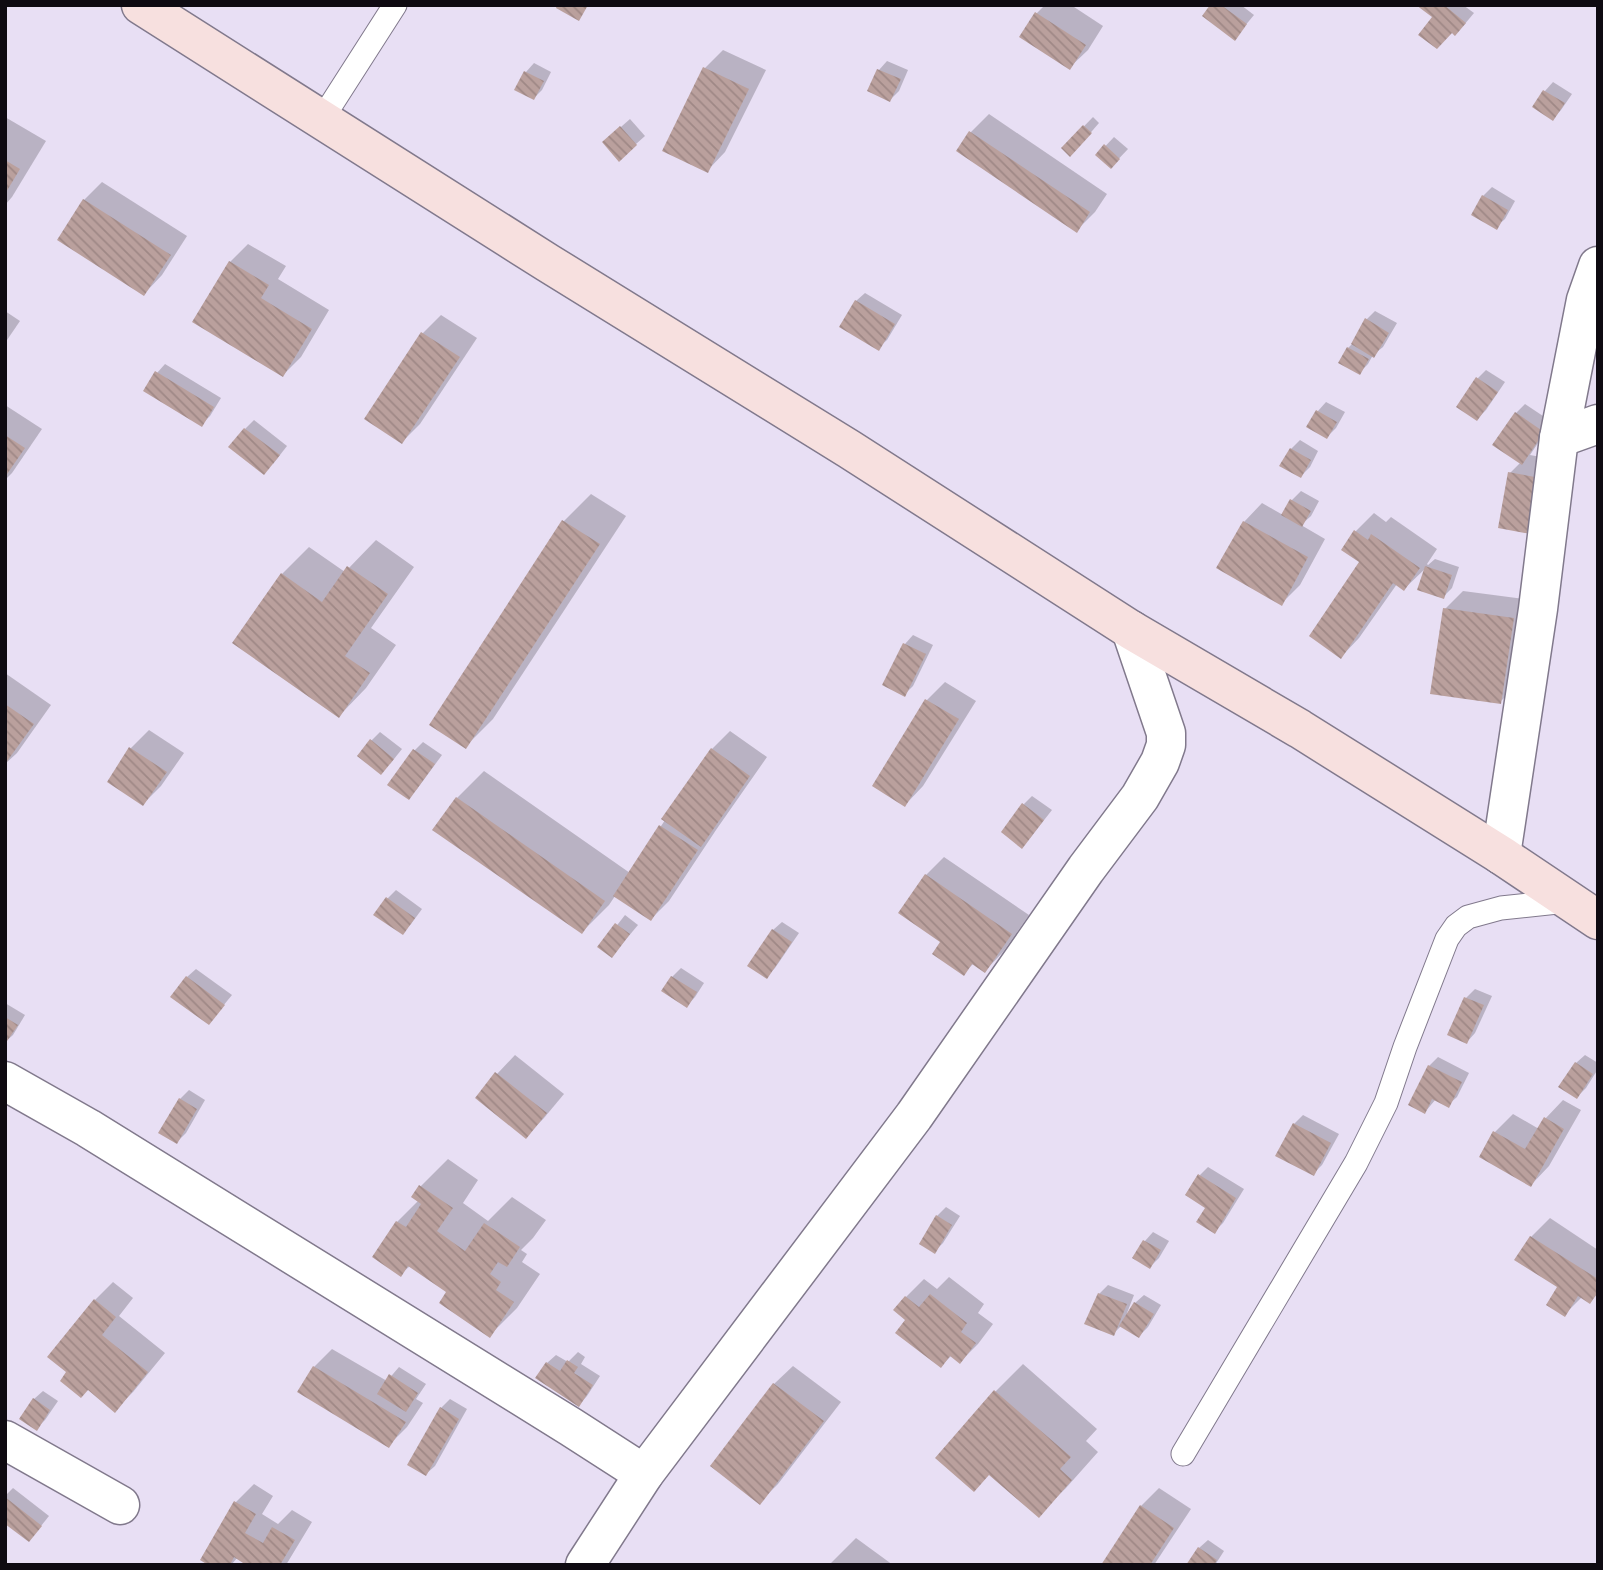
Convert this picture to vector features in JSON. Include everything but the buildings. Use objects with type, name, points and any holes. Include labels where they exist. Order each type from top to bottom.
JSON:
[{"type":"main road","points":[[141,5],[548,263],[849,449],[1131,630],[1300,729],[1501,855],[1583,910]]},
{"type":"street","points":[[1501,855],[1538,609],[1559,438],[1586,300],[1598,266]]},
{"type":"street","points":[[1559,438],[1598,424]]},
{"type":"street","points":[[586,1565],[644,1474],[914,1116],[1086,869],[1140,797],[1160,762],[1166,745],[1166,733],[1131,630]]},
{"type":"street","points":[[5,1082],[88,1128],[644,1474]]},
{"type":"street","points":[[5,1440],[120,1505]]},
{"type":"lane","points":[[322,119],[395,5]]},
{"type":"lane","points":[[1183,1454],[1356,1163],[1386,1104],[1447,939],[1456,926],[1468,918],[1501,908],[1583,910]]}]
